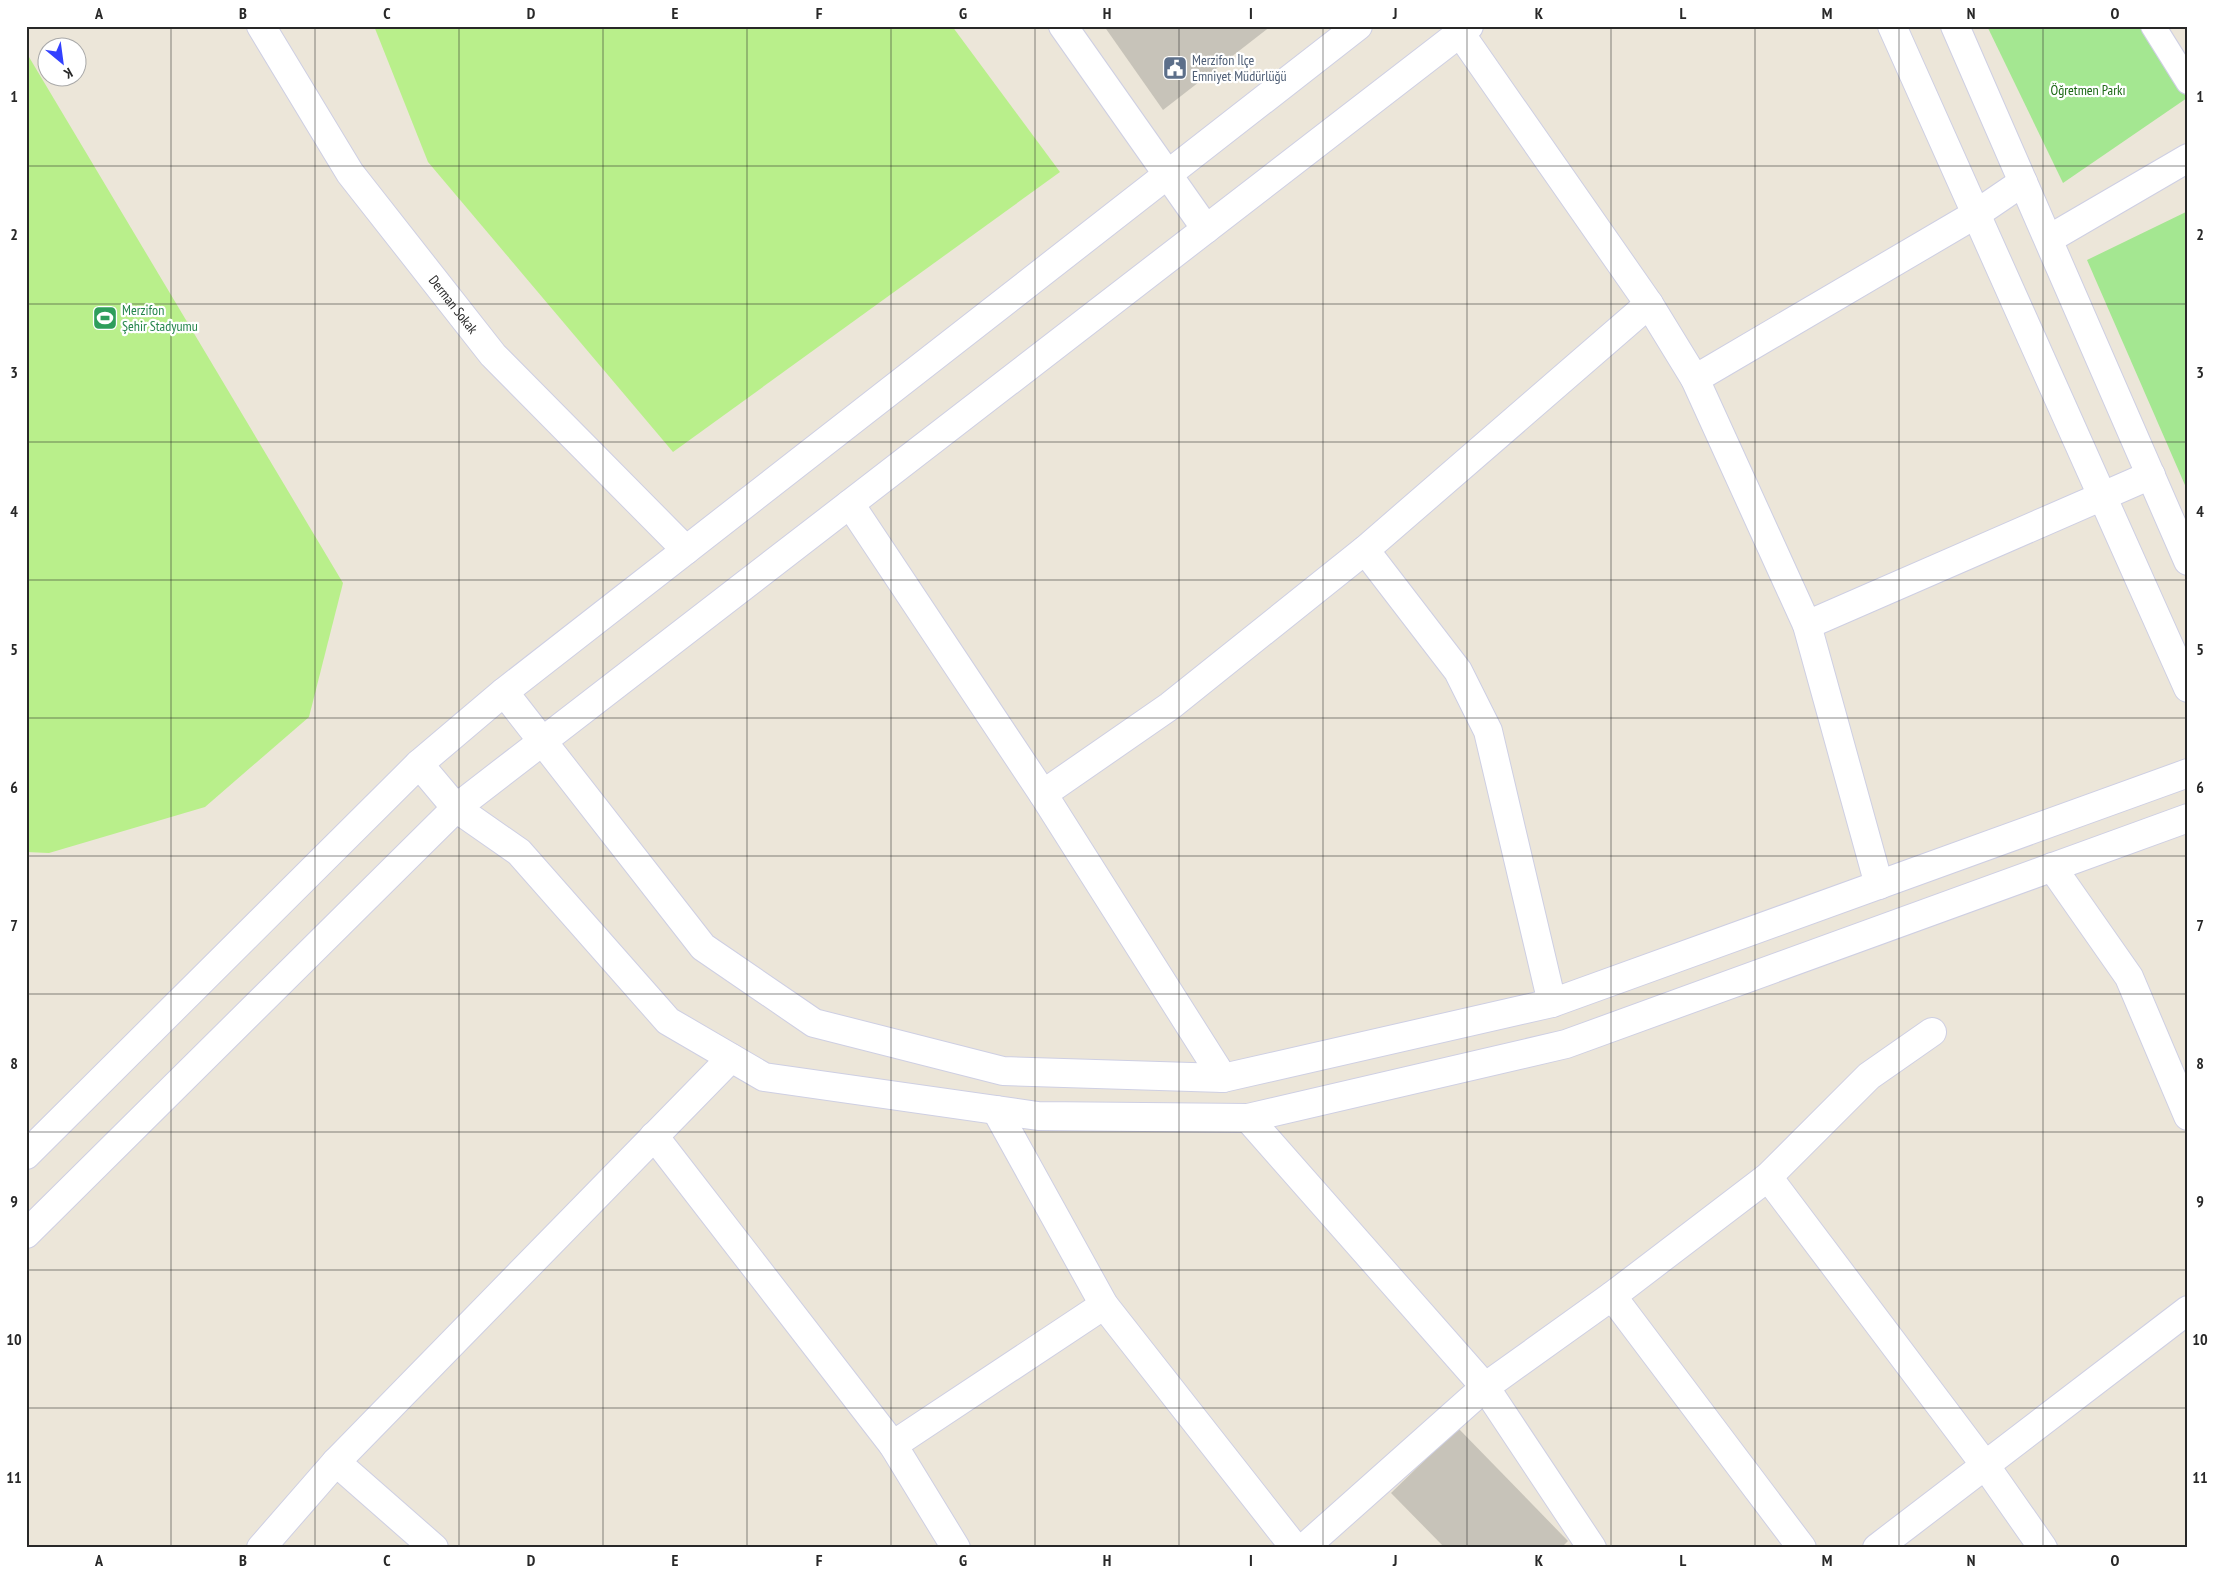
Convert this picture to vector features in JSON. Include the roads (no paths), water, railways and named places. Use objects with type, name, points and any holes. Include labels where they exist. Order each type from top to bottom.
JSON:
[{"type":"street","name":"Derman Sokak","points":[[261,26],[350,173],[493,355],[686,550]]},
{"type":"street","points":[[1064,26],[1206,229]]},
{"type":"street","points":[[26,1155],[419,764],[504,692],[1358,26]]},
{"type":"street","points":[[1892,26],[2188,688]]},
{"type":"street","points":[[1955,26],[2188,560]]},
{"type":"street","points":[[26,1234],[456,808],[1465,30],[1649,304],[1695,380],[1807,626],[1879,885]]},
{"type":"street","points":[[2049,239],[2188,158]]},
{"type":"street","points":[[1695,380],[1976,214],[2024,182]]},
{"type":"street","points":[[1043,794],[1170,706],[1365,550],[1649,304]]},
{"type":"street","points":[[1807,626],[2151,475]]},
{"type":"street","points":[[850,504],[1043,794],[1223,1078]]},
{"type":"street","points":[[1365,550],[1458,671],[1488,730],[1552,1003]]},
{"type":"street","points":[[504,692],[703,947],[814,1023],[1003,1071],[1223,1078],[1552,1003],[2188,773]]},
{"type":"street","points":[[419,764],[456,808],[519,852],[668,1021],[764,1077],[1038,1116],[1248,1118],[1566,1044],[2188,818]]},
{"type":"street","points":[[2052,868],[2129,977],[2188,1116]]},
{"type":"street","points":[[1304,1548],[1485,1387],[1612,1296],[1768,1177],[1869,1076],[1932,1032]]},
{"type":"street","points":[[261,1548],[336,1462],[731,1058]]},
{"type":"street","points":[[996,1110],[1104,1305],[1295,1548]]},
{"type":"street","points":[[1248,1118],[1485,1387],[1592,1548]]},
{"type":"street","points":[[654,1136],[893,1445],[956,1548]]},
{"type":"street","points":[[1768,1177],[1985,1465],[2043,1548]]},
{"type":"street","points":[[1612,1296],[1802,1548]]},
{"type":"street","points":[[893,1445],[1104,1305]]},
{"type":"street","points":[[1878,1548],[2188,1310]]},
{"type":"street","points":[[336,1462],[434,1548]]},
{"type":"lane","points":[[2153,26],[2188,82]]},
{"type":"place","name":"Merzifon İlçe Emniyet Müdürlüğü","points":[[1175,68]]},
{"type":"place","name":"Merzifon Şehir Stadyumu","points":[[105,318]]},
{"type":"park label","name":"Öğretmen Parkı","points":[[2088,90]]}]
